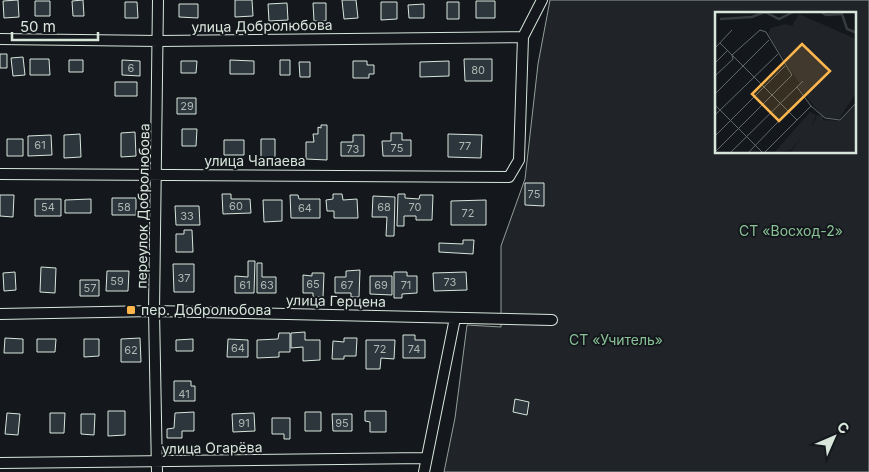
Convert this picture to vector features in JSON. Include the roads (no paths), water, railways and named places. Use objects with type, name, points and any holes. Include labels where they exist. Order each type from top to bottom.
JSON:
[{"type":"street","name":"переулок Добролюбова","points":[[157,467],[154,312],[159,41],[158,0]]},
{"type":"street","points":[[523,37],[542,0]]},
{"type":"street","name":"улица Добролюбова","points":[[0,39],[159,41],[523,37]]},
{"type":"street","name":"улица Чапаева","points":[[0,174],[510,177],[520,160],[523,37]]},
{"type":"street","name":"улица Герцена","points":[[0,314],[154,312],[552,320]]},
{"type":"street","points":[[424,472],[425,458],[455,318]]},
{"type":"street","name":"улица Огарёва","points":[[0,463],[157,467],[425,458]]},
{"type":"place","name":"пер. Добролюбова","points":[[131,310]]},
{"type":"park label","name":"СТ «Восход-2»","points":[[791,231]]},
{"type":"park label","name":"СТ «Учитель»","points":[[616,340]]}]
